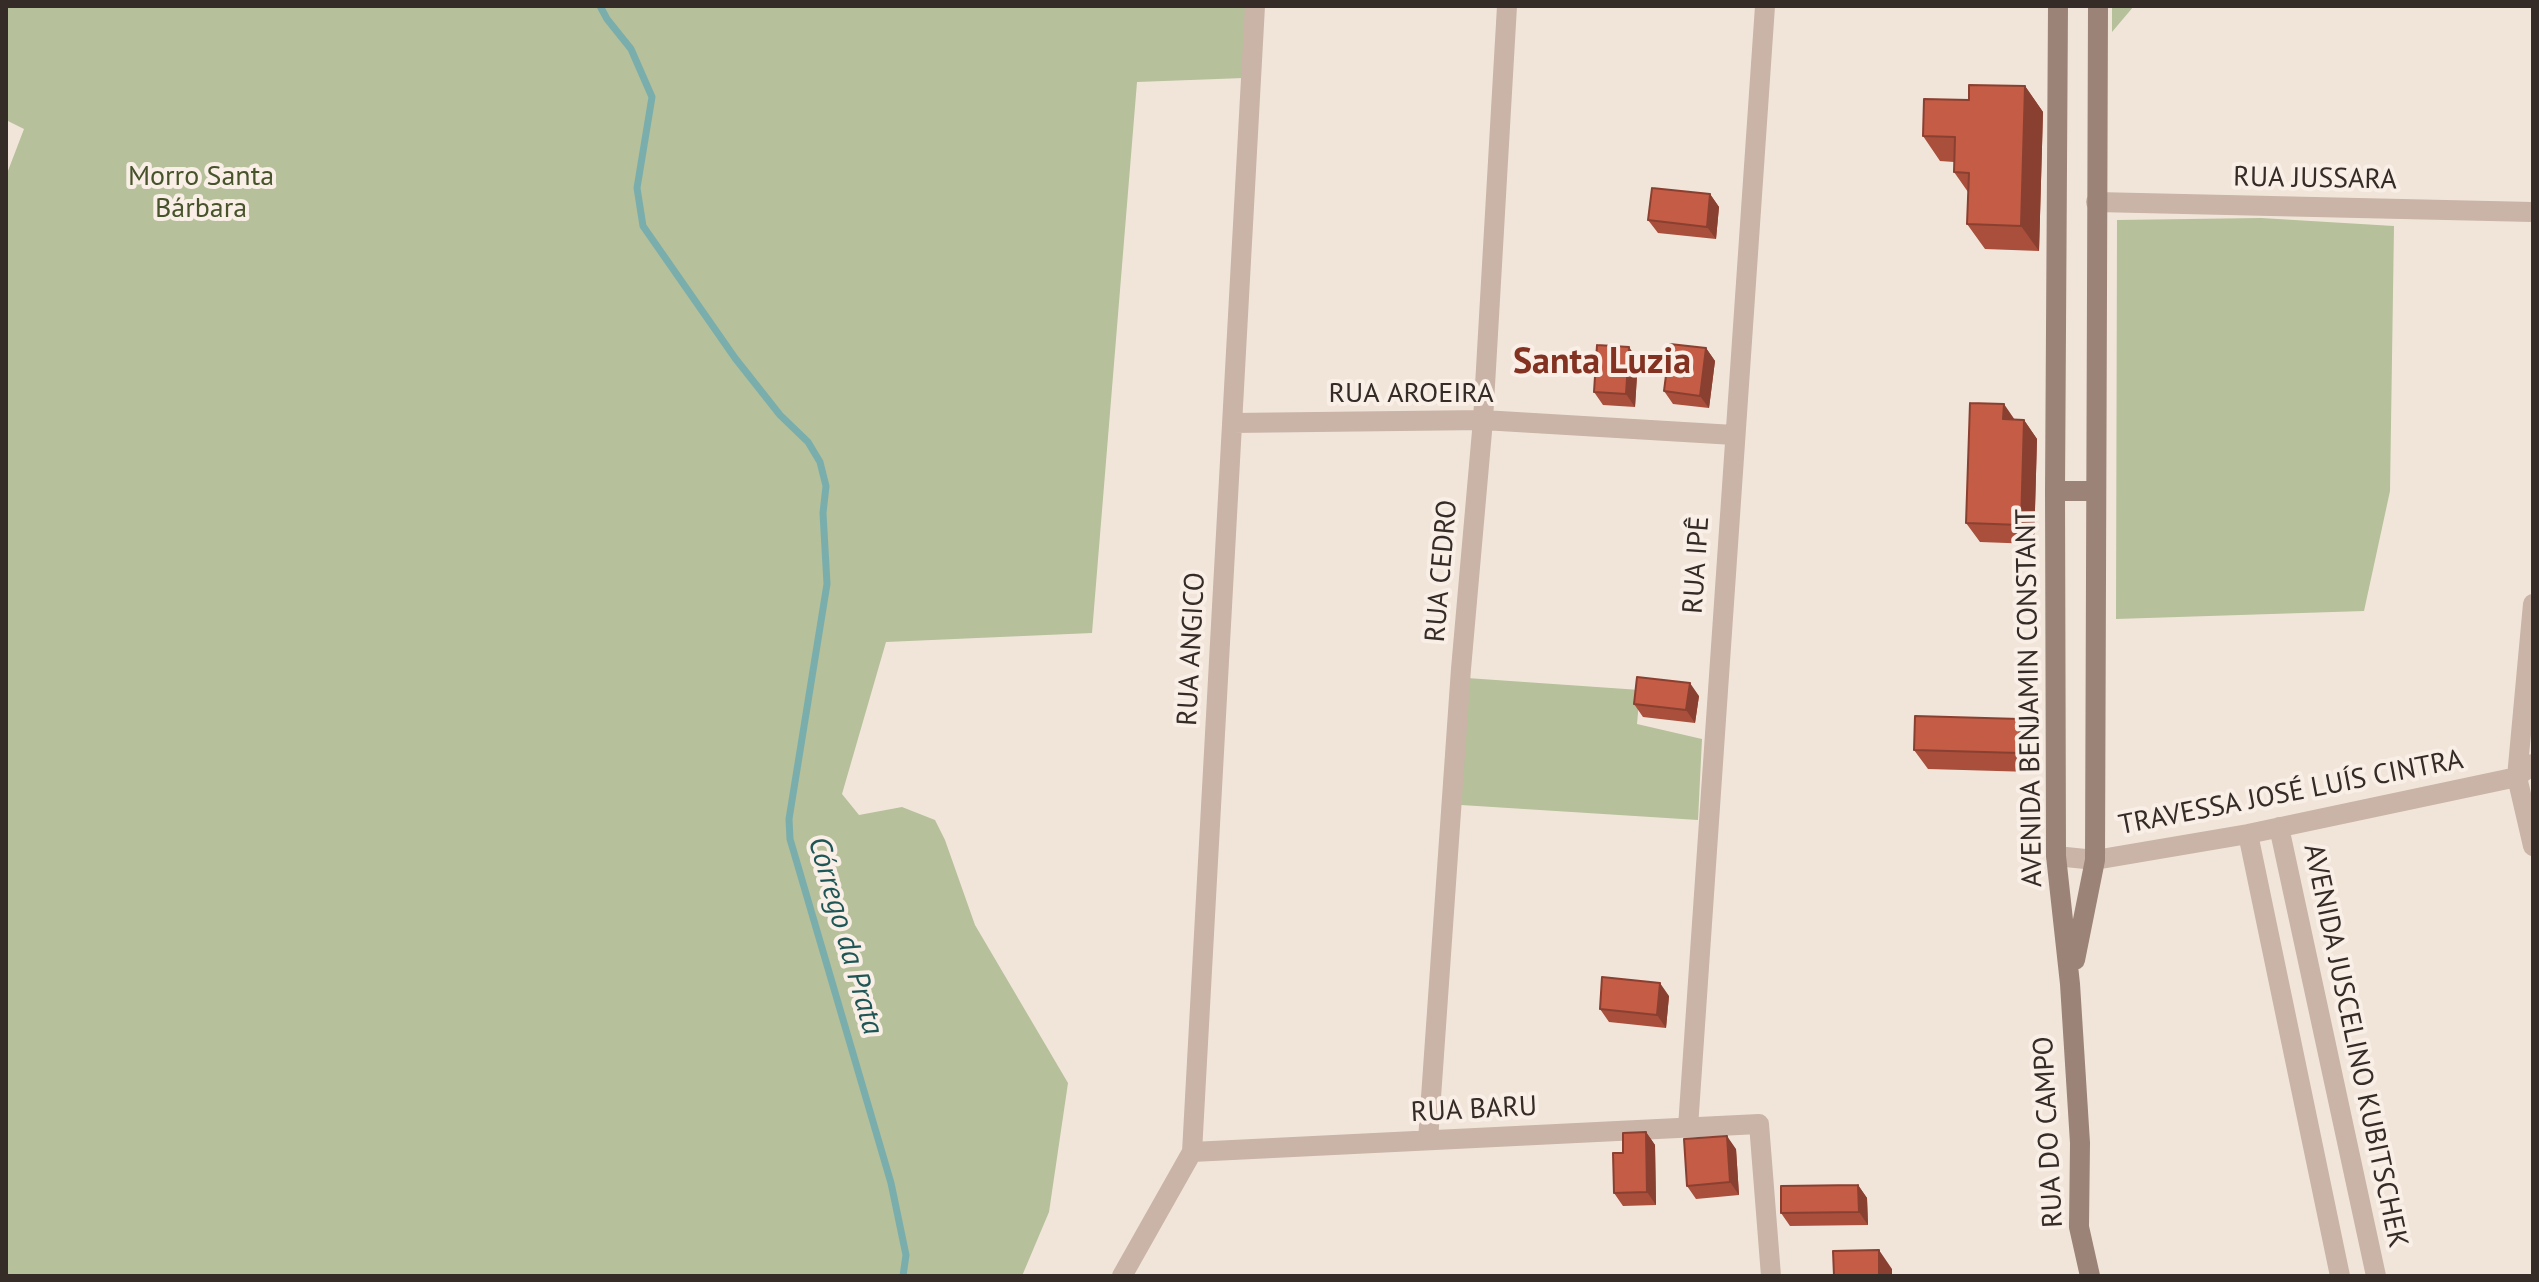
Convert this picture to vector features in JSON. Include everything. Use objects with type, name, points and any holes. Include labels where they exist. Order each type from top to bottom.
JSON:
[{"type":"street","name":"RUA ANGICO","points":[[1122,1276],[1192,1152],[1255,6]]},
{"type":"street","name":"RUA CEDRO","points":[[1428,1140],[1461,669],[1483,420],[1507,6]]},
{"type":"street","name":"RUA IPÊ","points":[[1688,1127],[1765,6]]},
{"type":"street","name":"AVENIDA BENJAMIN CONSTANT","points":[[2058,6],[2056,856],[2070,984]]},
{"type":"street","name":"AVENIDA BENJAMIN CONSTANT","points":[[2070,984],[2095,860],[2098,6]]},
{"type":"street","name":"RUA JUSSARA","points":[[2096,202],[2533,212]]},
{"type":"street","name":"RUA AROEIRA","points":[[1232,423],[1483,420],[1734,435]]},
{"type":"street","points":[[2055,491],[2096,491]]},
{"type":"street","points":[[2533,604],[2525,770],[2533,846]]},
{"type":"street","name":"TRAVESSA JOSÉ LUÍS CINTRA","points":[[2056,856],[2095,860],[2248,834],[2525,770]]},
{"type":"street","name":"AVENIDA JUSCELINO KUBITSCHEK","points":[[2279,827],[2376,1276]]},
{"type":"street","points":[[2248,834],[2340,1276]]},
{"type":"street","name":"RUA DO CAMPO","points":[[2070,984],[2080,1143],[2079,1227],[2090,1276]]},
{"type":"street","name":"RUA BARU","points":[[1192,1152],[1759,1124],[1771,1276]]},
{"type":"street","points":[[2316,1160],[2349,1153]]},
{"type":"green space","name":"Morro Santa Bárbara","points":[[6,6],[1248,6],[1244,78],[1137,82],[1092,633],[886,642],[842,794],[859,815],[902,807],[935,820],[975,925],[1068,1083],[1049,1212],[1022,1276],[6,1276],[6,176],[24,129],[6,120]]},
{"type":"green space","points":[[2112,6],[2134,6],[2112,32]]},
{"type":"green space","points":[[2261,218],[2394,226],[2390,491],[2364,611],[2116,619],[2117,220]]},
{"type":"green space","points":[[1467,678],[1640,690],[1637,724],[1702,739],[1698,820],[1461,805]]},
{"type":"building","points":[[1969,85],[2025,86],[2021,226],[1967,224],[1969,173],[1954,172],[1955,137],[1923,136],[1924,99],[1969,100]]},
{"type":"building","points":[[1652,188],[1710,194],[1707,227],[1648,220]]},
{"type":"building","points":[[1670,344],[1706,348],[1700,396],[1664,391]]},
{"type":"building","points":[[1597,345],[1629,347],[1626,394],[1594,392]]},
{"type":"building","points":[[1970,403],[2004,404],[2003,419],[2024,420],[2021,525],[1966,523]]},
{"type":"building","points":[[1637,677],[1690,683],[1686,710],[1634,704]]},
{"type":"building","points":[[1915,716],[2020,719],[2019,753],[1914,750]]},
{"type":"building","points":[[1602,977],[1660,983],[1657,1015],[1600,1009]]},
{"type":"building","points":[[1646,1132],[1647,1192],[1614,1193],[1613,1153],[1623,1153],[1623,1133]]},
{"type":"building","points":[[1727,1136],[1730,1182],[1687,1186],[1684,1139]]},
{"type":"building","points":[[1858,1185],[1859,1212],[1781,1213],[1781,1186]]},
{"type":"building","points":[[1879,1250],[1879,1276],[1834,1276],[1833,1251]]},
{"type":"waterway","name":"Córrego da Prata","points":[[600,6],[631,49],[652,97],[637,188],[643,226],[735,358],[780,415],[808,442],[820,462],[826,486],[823,513],[827,584],[789,819],[790,839],[891,1183],[906,1255],[903,1276]]},
{"type":"district","name":"Santa Luzia","points":[[1602,363]]}]
